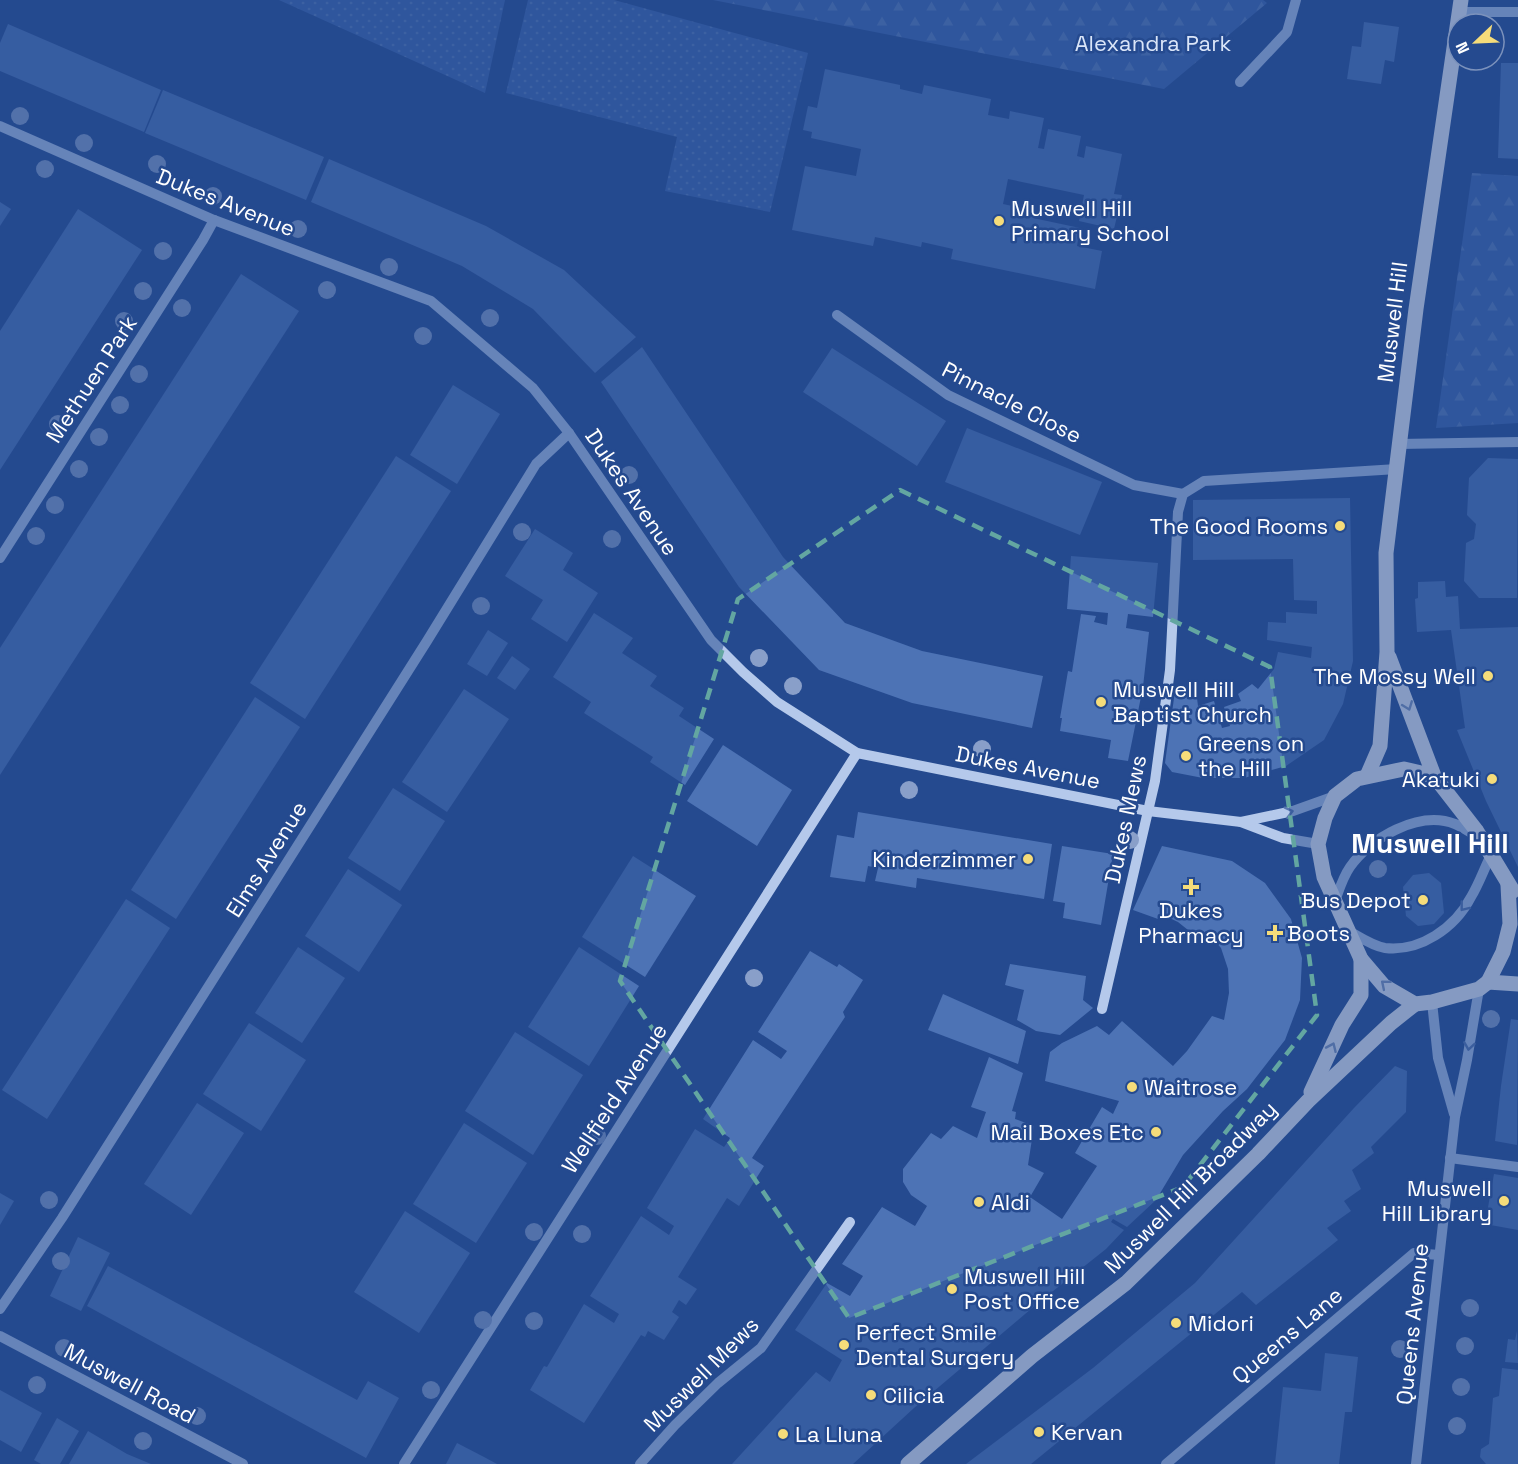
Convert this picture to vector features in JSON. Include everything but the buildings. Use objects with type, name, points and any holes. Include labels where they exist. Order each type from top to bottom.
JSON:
[{"type":"main road","name":"Muswell Hill","points":[[1367,776],[1380,746],[1387,652],[1386,553],[1434,174],[1460,6]]},
{"type":"main road","name":"Muswell Hill","points":[[1387,652],[1434,776],[1482,840],[1508,885]]},
{"type":"main road","points":[[1434,776],[1404,769],[1367,776],[1357,779],[1335,796],[1325,818],[1318,844],[1324,877],[1361,959],[1384,986],[1415,1004],[1432,1002],[1484,985],[1518,984]]},
{"type":"main road","points":[[1508,885],[1518,899]]},
{"type":"main road","points":[[1484,985],[1503,952],[1510,924],[1508,885]]},
{"type":"main road","name":"Muswell Hill Broadway","points":[[1308,1101],[1342,1025],[1361,995],[1361,959]]},
{"type":"main road","name":"Muswell Hill Broadway","points":[[908,1464],[1032,1356],[1126,1283],[1258,1154],[1308,1101],[1391,1023],[1415,1004]]},
{"type":"street","points":[[1240,82],[1287,32],[1296,0]]},
{"type":"street","points":[[1460,6],[1518,12]]},
{"type":"street","name":"Dukes Avenue","points":[[0,126],[214,220],[431,302],[533,387],[569,434],[711,640],[777,702],[857,753],[1148,811],[1240,822],[1283,838],[1318,844]]},
{"type":"street","name":"Methuen Park","points":[[0,558],[214,220]]},
{"type":"street","name":"Pinnacle Close","points":[[837,315],[948,395],[1134,485],[1183,494]]},
{"type":"street","name":"Elms Avenue","points":[[0,1309],[63,1218],[536,464],[569,434]]},
{"type":"street","points":[[1399,444],[1518,442]]},
{"type":"street","points":[[1183,494],[1204,481],[1397,469]]},
{"type":"street","name":"Dukes Mews","points":[[1102,1009],[1155,782],[1170,670],[1178,512],[1183,494]]},
{"type":"street","name":"Wellfield Avenue","points":[[404,1464],[857,753]]},
{"type":"street","name":"Dukes Avenue","points":[[1240,822],[1293,811],[1335,796]]},
{"type":"street","points":[[1335,901],[1349,868],[1370,844],[1401,828],[1428,820],[1454,824],[1482,840]]},
{"type":"street","points":[[1347,930],[1383,948],[1409,947],[1431,939],[1453,921],[1470,899],[1491,855]]},
{"type":"street","name":"Queens Avenue","points":[[1416,1464],[1455,1118],[1484,985]]},
{"type":"street","name":"Queens Avenue","points":[[1432,1002],[1438,1058],[1455,1118]]},
{"type":"street","points":[[1450,1158],[1518,1167]]},
{"type":"street","name":"Muswell Mews","points":[[640,1464],[709,1392],[761,1347],[850,1222]]},
{"type":"street","name":"Queens Lane","points":[[1166,1464],[1414,1253],[1439,1255]]},
{"type":"street","name":"Muswell Road","points":[[0,1336],[235,1462]]},
{"type":"highlighted area","points":[[900,490],[1270,667],[1317,1015],[1183,1187],[849,1318],[620,981],[738,599]]},
{"type":"green space","points":[[279,0],[505,0],[485,93]]},
{"type":"green space","points":[[528,0],[614,0],[808,53],[770,212],[665,191],[677,137],[506,93]]},
{"type":"green space","name":"Alexandra Park","points":[[713,0],[1263,0],[1267,3],[1164,89]]},
{"type":"green space","points":[[1472,173],[1518,176],[1518,423],[1436,428]]},
{"type":"place","name":"Muswell Hill Primary School","points":[[999,221]]},
{"type":"place","name":"The Good Rooms","points":[[1340,526]]},
{"type":"place","name":"The Mossy Well","points":[[1488,676]]},
{"type":"place","name":"Muswell Hill Baptist Church","points":[[1101,702]]},
{"type":"place","name":"Greens on the Hill","points":[[1186,756]]},
{"type":"place","name":"Akatuki","points":[[1492,779]]},
{"type":"place","name":"Kinderzimmer","points":[[1028,859]]},
{"type":"place","name":"Dukes Pharmacy","points":[[1191,887]]},
{"type":"place","name":"Bus Depot","points":[[1423,900]]},
{"type":"place","name":"Boots","points":[[1275,933]]},
{"type":"place","name":"Waitrose","points":[[1132,1087]]},
{"type":"place","name":"Mail Boxes Etc","points":[[1156,1132]]},
{"type":"place","name":"Muswell Hill Library","points":[[1504,1201]]},
{"type":"place","name":"Aldi","points":[[979,1202]]},
{"type":"place","name":"Muswell Hill Post Office","points":[[952,1289]]},
{"type":"place","name":"Midori","points":[[1176,1323]]},
{"type":"place","name":"Perfect Smile Dental Surgery","points":[[844,1345]]},
{"type":"place","name":"Cilicia","points":[[871,1395]]},
{"type":"place","name":"Kervan","points":[[1039,1432]]},
{"type":"place","name":"La Lluna","points":[[783,1434]]},
{"type":"district","name":"Muswell Hill","points":[[1430,843]]}]
